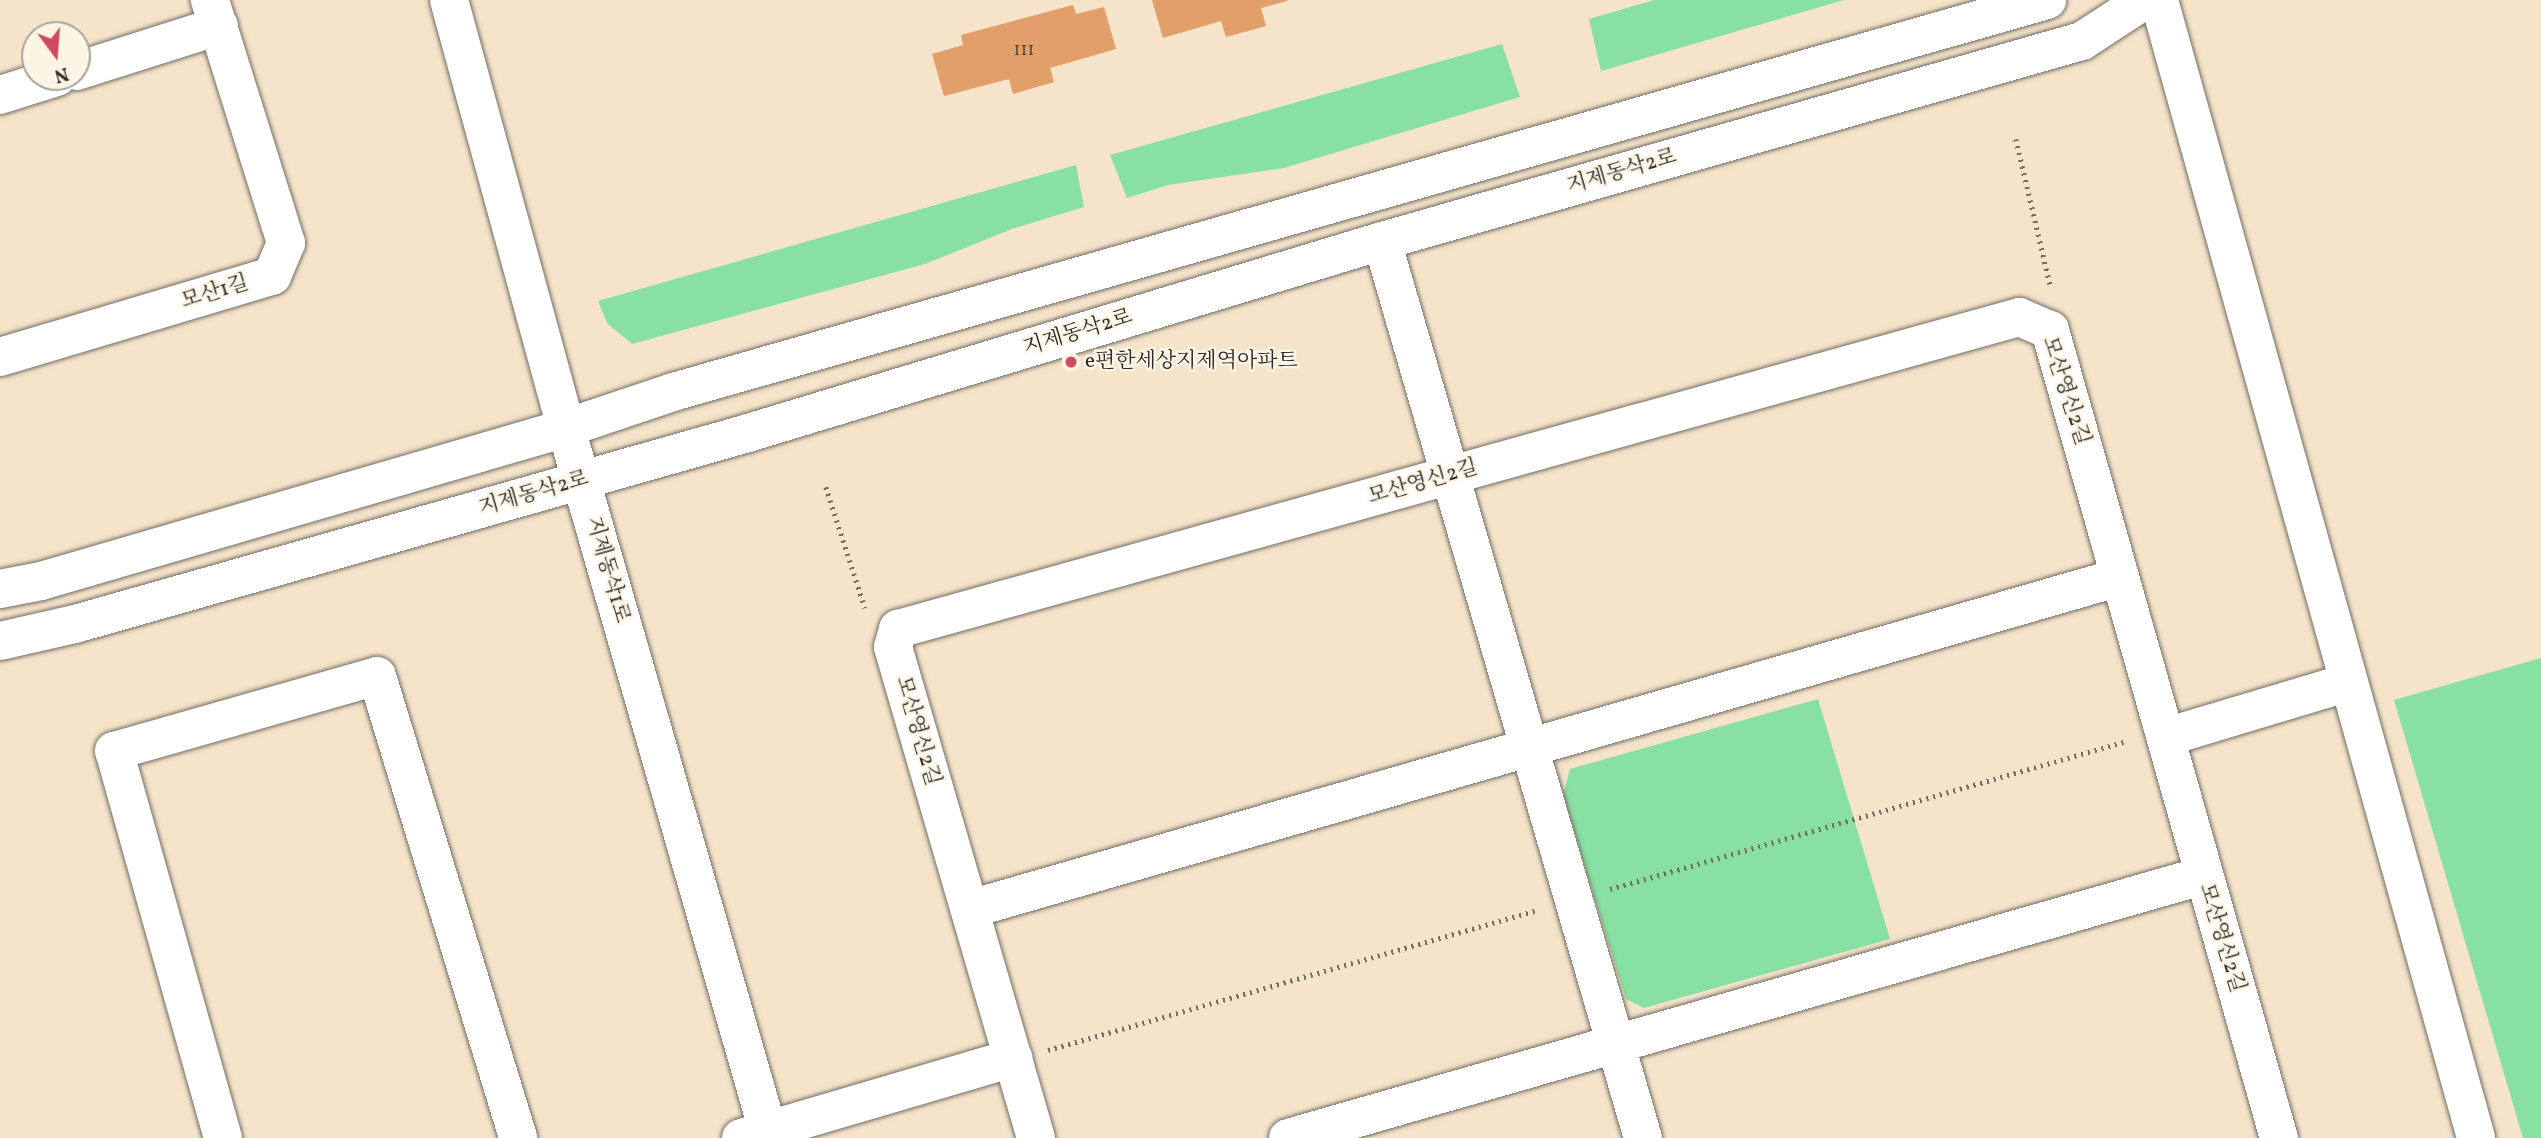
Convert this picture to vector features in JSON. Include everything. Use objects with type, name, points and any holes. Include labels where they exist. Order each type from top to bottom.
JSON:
[{"type":"street","name":"지제동삭1로","points":[[449,0],[760,1135]]},
{"type":"street","points":[[0,589],[41,581],[566,428],[686,388],[2048,0]]},
{"type":"street","name":"지제동삭2로","points":[[0,640],[75,624],[582,481],[1382,241],[2082,41],[2145,0]]},
{"type":"street","points":[[2159,0],[2476,1138]]},
{"type":"street","points":[[91,65],[214,13]]},
{"type":"street","name":"모산1길","points":[[0,358],[272,276],[286,243],[214,13]]},
{"type":"street","points":[[0,95],[21,88]]},
{"type":"street","points":[[1382,241],[1643,1138]]},
{"type":"street","name":"모산영신2길","points":[[1036,1138],[893,647],[898,629],[2019,317],[2050,331],[2166,737],[2202,876],[2279,1138]]},
{"type":"street","points":[[970,909],[2120,577]]},
{"type":"street","points":[[223,1138],[114,751],[377,676],[518,1138]]},
{"type":"street","points":[[2166,737],[2349,682]]},
{"type":"street","points":[[1289,1138],[2202,876]]},
{"type":"street","points":[[760,1135],[1013,1058]]},
{"type":"path","points":[[2016,139],[2051,286],[2036,324]]},
{"type":"path","points":[[826,487],[871,627],[895,638]]},
{"type":"green space","points":[[1654,0],[1844,0],[1601,71],[1589,19]]},
{"type":"green space","points":[[1502,44],[1520,97],[1284,168],[1168,185],[1127,198],[1110,155]]},
{"type":"green space","points":[[1076,165],[1084,207],[1012,229],[925,264],[632,344],[607,323],[598,301]]},
{"type":"green space","points":[[2541,658],[2541,1138],[2523,1138],[2394,700]]},
{"type":"green space","points":[[1818,699],[1890,939],[1644,1008],[1626,999],[1563,795],[1570,769]]},
{"type":"building","points":[[1152,0],[1287,1],[1261,8],[1266,26],[1226,37],[1221,21],[1163,38]]},
{"type":"building","points":[[1073,5],[1076,14],[1104,7],[1116,49],[1050,68],[1054,82],[1013,94],[1009,79],[944,96],[932,54],[963,45],[961,35]]},
{"type":"place","name":"e편한세상지제역아파트","points":[[1071,362]]}]
